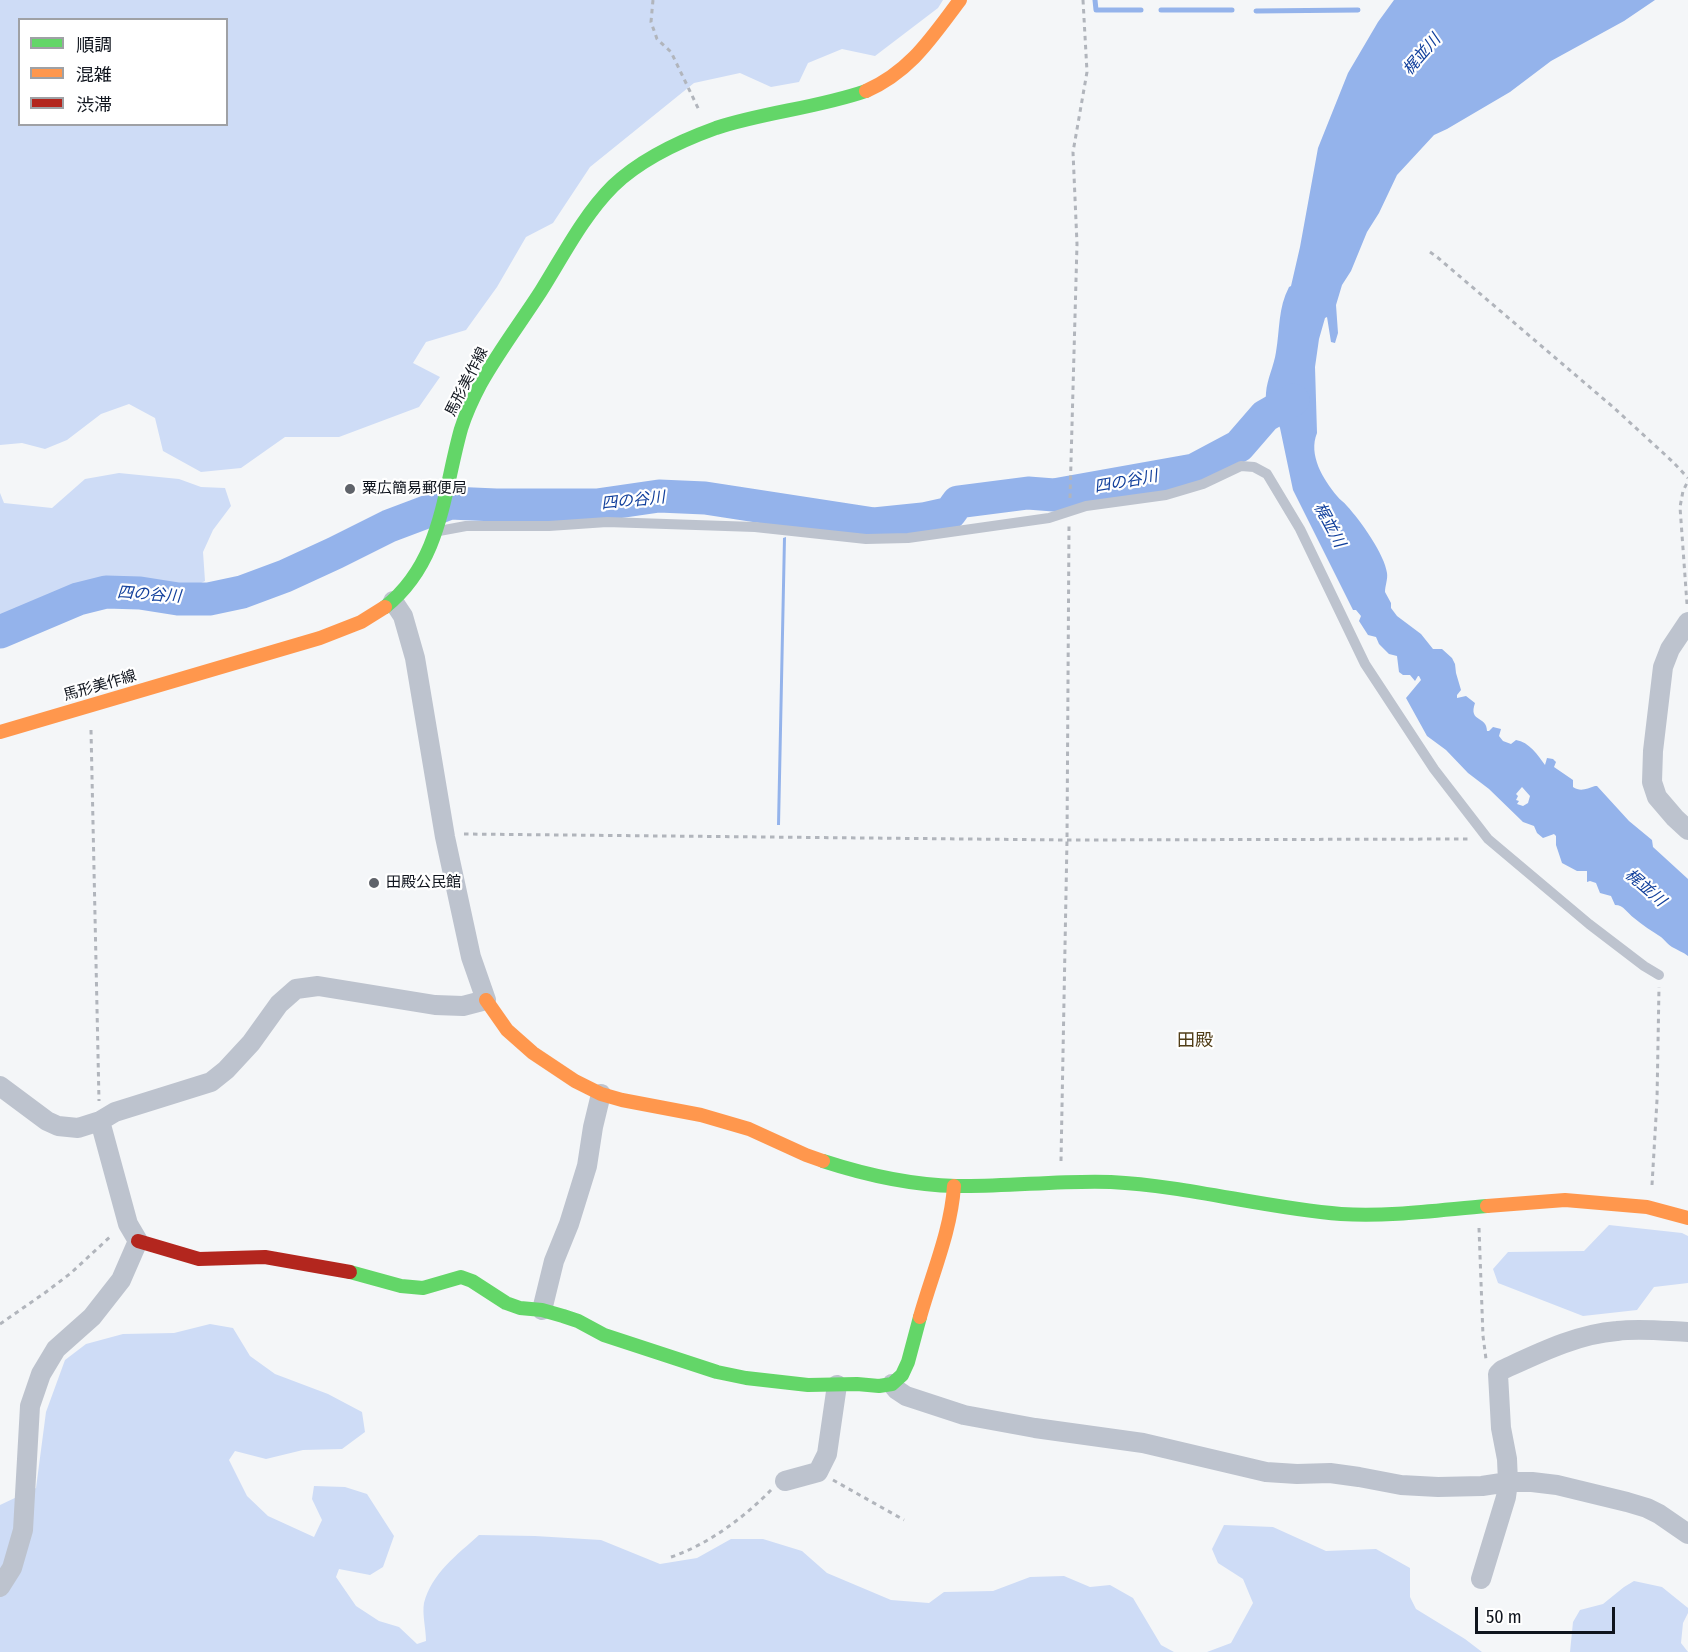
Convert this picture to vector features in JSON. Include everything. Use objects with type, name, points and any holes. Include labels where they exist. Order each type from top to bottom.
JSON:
[{"type":"street","name":"馬形美作線","points":[[0,732],[331,634],[371,618],[393,601],[412,581],[438,527],[454,455],[467,412],[487,373],[594,208],[622,178],[656,154],[708,131],[747,119],[850,96],[874,88],[900,72],[922,49],[960,0]]},
{"type":"street","points":[[393,601],[403,616],[415,658],[445,837],[471,957],[486,1000],[507,1030],[533,1053],[575,1081],[601,1094],[702,1115],[749,1129],[806,1155],[857,1172],[907,1182],[954,1186],[1111,1182],[1342,1214],[1387,1214],[1565,1200],[1647,1207],[1688,1218]]},
{"type":"street","points":[[1688,617],[1670,649],[1663,668],[1653,751],[1652,782],[1657,798],[1688,830]]},
{"type":"street","points":[[0,1086],[46,1121],[58,1126],[78,1128],[100,1121],[115,1112],[210,1082],[226,1070],[251,1044],[279,1004],[296,989],[318,986],[435,1005],[463,1006],[486,1000]]},
{"type":"street","points":[[542,1310],[546,1286],[569,1224],[586,1166],[601,1094]]},
{"type":"street","points":[[100,1121],[128,1224],[138,1241],[199,1259],[265,1257],[353,1273],[401,1286],[423,1288],[461,1277],[472,1281],[506,1303],[520,1308],[542,1310],[578,1321],[604,1335],[717,1372],[746,1378],[808,1385],[879,1386],[892,1384],[902,1375],[908,1362],[936,1266],[953,1202],[954,1186]]},
{"type":"street","points":[[0,1587],[12,1568],[23,1530],[30,1406],[42,1374],[56,1349],[92,1317],[121,1280],[138,1241]]},
{"type":"street","points":[[1481,1579],[1506,1497],[1508,1482],[1507,1459],[1501,1428],[1498,1374],[1544,1351],[1589,1335],[1619,1330],[1688,1332]]},
{"type":"street","points":[[892,1384],[906,1396],[964,1415],[1035,1428],[1143,1443],[1266,1472],[1330,1473],[1401,1485],[1438,1487],[1482,1486],[1508,1482],[1557,1485],[1627,1502],[1659,1514],[1688,1534]]},
{"type":"street","points":[[785,1481],[818,1472],[827,1454],[837,1385]]},
{"type":"lane","points":[[438,527],[549,526],[629,522],[755,527],[866,539],[908,538],[1049,518],[1069,509],[1166,495],[1203,484],[1240,466],[1254,467],[1267,474],[1300,530],[1365,664],[1434,769],[1488,839],[1589,924],[1659,975]]},
{"type":"path","points":[[653,0],[651,22],[657,39],[671,52],[682,71],[708,131]]},
{"type":"path","points":[[1060,1183],[1067,840],[1069,509],[1077,244],[1073,152],[1087,72],[1083,0]]},
{"type":"path","points":[[1430,252],[1613,407],[1673,462],[1688,479],[1680,507],[1688,617]]},
{"type":"path","points":[[90,707],[100,1121]]},
{"type":"path","points":[[445,837],[467,833],[1067,840],[1488,839]]},
{"type":"path","points":[[1647,1207],[1651,1191],[1658,1100],[1659,975]]},
{"type":"path","points":[[1477,1207],[1483,1336],[1487,1369]]},
{"type":"path","points":[[0,1324],[63,1280],[116,1231],[128,1224]]},
{"type":"path","points":[[818,1472],[903,1520]]},
{"type":"path","points":[[671,1557],[684,1553],[737,1521],[771,1490],[785,1481]]},
{"type":"shaded area","points":[[0,0],[943,0],[938,8],[875,56],[842,49],[808,63],[799,82],[771,87],[740,73],[694,83],[590,167],[553,223],[526,237],[497,287],[466,330],[426,342],[413,363],[440,377],[419,407],[339,437],[285,437],[241,468],[201,472],[163,451],[155,418],[129,404],[101,414],[67,440],[45,449],[22,443],[0,445]]},
{"type":"shaded area","points":[[119,473],[179,479],[201,487],[225,488],[231,506],[213,530],[203,552],[205,581],[185,591],[130,585],[87,591],[0,626],[0,493],[4,503],[52,508],[85,479]]},
{"type":"shaded area","points":[[1609,1225],[1682,1233],[1688,1236],[1688,1283],[1654,1287],[1637,1310],[1583,1316],[1498,1283],[1493,1269],[1508,1252],[1584,1251]]},
{"type":"shaded area","points":[[210,1324],[233,1328],[250,1356],[275,1374],[328,1394],[362,1412],[365,1432],[342,1449],[303,1450],[266,1459],[235,1451],[229,1460],[247,1496],[268,1516],[314,1537],[322,1520],[312,1499],[314,1486],[345,1487],[367,1494],[394,1536],[383,1567],[370,1575],[339,1569],[336,1577],[356,1606],[379,1621],[399,1627],[417,1644],[426,1641],[424,1603],[433,1583],[446,1565],[479,1535],[601,1540],[660,1564],[697,1558],[731,1539],[763,1539],[802,1551],[827,1573],[891,1600],[929,1603],[944,1592],[993,1591],[1030,1577],[1064,1576],[1090,1587],[1110,1585],[1133,1598],[1161,1645],[1174,1652],[0,1652],[0,1505],[36,1488],[46,1412],[65,1360],[86,1344],[123,1334],[174,1333]]},
{"type":"shaded area","points":[[1224,1525],[1273,1527],[1326,1551],[1376,1549],[1410,1568],[1410,1597],[1416,1609],[1482,1652],[1207,1652],[1231,1643],[1253,1603],[1243,1579],[1218,1563],[1212,1549]]},
{"type":"shaded area","points":[[1634,1581],[1662,1587],[1688,1608],[1683,1623],[1681,1643],[1688,1652],[1570,1652],[1573,1622],[1580,1610],[1603,1604]]},
{"type":"water","name":"梶並川","points":[[1394,0],[1655,0],[1624,21],[1551,61],[1510,92],[1434,135],[1397,175],[1342,285],[1336,305],[1338,333],[1335,343],[1331,342],[1327,317],[1325,318],[1315,367],[1317,433],[1314,450],[1318,466],[1327,482],[1358,520],[1382,557],[1387,573],[1385,592],[1391,608],[1397,616],[1421,634],[1433,649],[1442,649],[1452,658],[1461,690],[1457,698],[1466,696],[1475,703],[1474,714],[1484,723],[1487,731],[1493,727],[1501,729],[1499,736],[1503,741],[1511,744],[1516,740],[1525,743],[1545,765],[1547,758],[1553,759],[1556,762],[1554,767],[1573,780],[1573,787],[1576,789],[1597,786],[1629,821],[1652,840],[1653,847],[1688,879],[1688,956],[1670,946],[1623,908],[1615,905],[1611,896],[1600,893],[1596,883],[1587,882],[1587,871],[1577,871],[1562,863],[1554,834],[1543,838],[1534,826],[1523,822],[1446,750],[1427,736],[1406,698],[1421,680],[1419,676],[1415,681],[1410,675],[1403,675],[1399,672],[1397,656],[1389,654],[1379,644],[1376,637],[1368,635],[1359,621],[1361,616],[1353,610],[1293,490],[1280,428],[1278,423],[1271,422],[1268,411],[1267,388],[1275,357],[1283,303],[1291,286],[1300,247],[1318,148],[1348,73],[1378,22]],"holes":[[[1522,787],[1530,796],[1528,803],[1523,806],[1517,804],[1519,801],[1516,800],[1518,796],[1516,794]]]},
{"type":"water","points":[[786,537],[780,825],[777,825],[783,538]]},
{"type":"waterway","points":[[1095,0],[1096,10],[1141,10]]},
{"type":"waterway","points":[[1161,10],[1232,10]]},
{"type":"waterway","points":[[1256,11],[1358,10]]},
{"type":"waterway","name":"四の谷川","points":[[0,632],[78,599],[106,592],[140,593],[178,599],[209,599],[242,592],[285,576],[389,526],[450,503],[597,505],[659,496],[705,498],[874,524],[923,519],[950,513],[958,502],[1028,493],[1054,495],[1194,470],[1239,446],[1265,416],[1293,400]]},
{"type":"traffic: fast","points":[[385,607],[404,589],[429,548],[438,525],[461,429],[481,383],[583,223],[613,186],[636,167],[662,152],[716,128],[829,102],[866,91]]},
{"type":"traffic: fast","points":[[823,1161],[872,1175],[922,1184],[956,1186],[1073,1182],[1140,1184],[1341,1214],[1396,1214],[1487,1206]]},
{"type":"traffic: fast","points":[[350,1272],[401,1286],[423,1288],[461,1277],[472,1281],[506,1303],[563,1316],[604,1335],[717,1372],[746,1378],[808,1385],[879,1386],[892,1384],[902,1375],[908,1362],[920,1317]]},
{"type":"traffic: slow","points":[[866,91],[896,74],[908,63],[930,40],[960,0]]},
{"type":"traffic: slow","points":[[0,732],[320,638],[361,622],[385,607]]},
{"type":"traffic: slow","points":[[486,1000],[507,1030],[533,1053],[575,1081],[601,1094],[701,1115],[749,1129],[823,1161]]},
{"type":"traffic: slow","points":[[920,1317],[945,1236],[954,1186]]},
{"type":"traffic: slow","points":[[1487,1206],[1565,1200],[1647,1207],[1688,1218]]},
{"type":"traffic: jam","points":[[138,1241],[199,1259],[265,1257],[350,1272]]},
{"type":"place","name":"粟広簡易郵便局","points":[[350,489]]},
{"type":"place","name":"田殿公民館","points":[[374,883]]},
{"type":"district","name":"田殿","points":[[1195,1041]]}]
